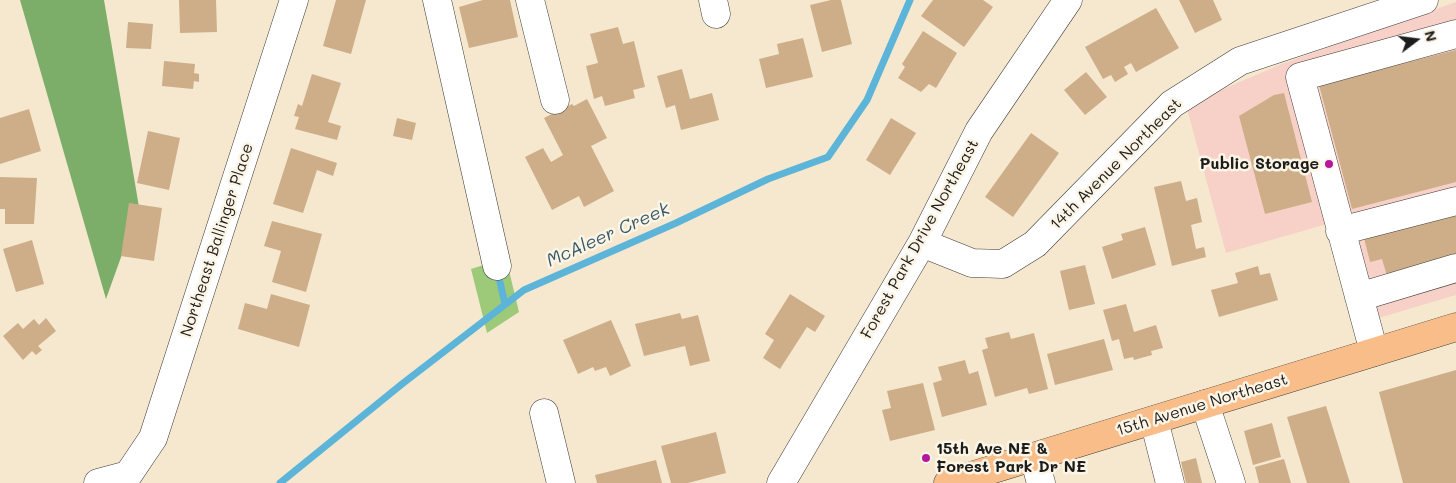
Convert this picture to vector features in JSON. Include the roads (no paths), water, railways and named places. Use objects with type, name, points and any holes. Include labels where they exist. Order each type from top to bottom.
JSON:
[{"type":"main road","name":"15th Avenue Northeast","points":[[948,483],[991,477],[1034,457],[1456,327]]},
{"type":"street","name":"Northeast Ballinger Place","points":[[98,483],[128,475],[153,438],[294,0]]},
{"type":"street","points":[[437,0],[497,266]]},
{"type":"street","points":[[530,0],[555,100]]},
{"type":"street","name":"Forest Park Drive Northeast","points":[[782,483],[922,243],[979,131],[1068,0]]},
{"type":"street","name":"14th Avenue Northeast","points":[[922,243],[972,263],[1003,264],[1036,244],[1172,104],[1232,66],[1240,61],[1355,21],[1424,0]]},
{"type":"street","points":[[1374,352],[1300,77],[1456,34]]},
{"type":"street","points":[[1340,231],[1456,201]]},
{"type":"street","points":[[1359,297],[1456,268]]},
{"type":"street","points":[[1205,404],[1231,483]]},
{"type":"street","points":[[544,413],[561,483]]},
{"type":"street","points":[[1154,420],[1170,483]]},
{"type":"street","points":[[1034,457],[1042,483]]},
{"type":"waterway","name":"McAleer Creek","points":[[280,483],[402,384],[524,290],[676,223],[768,179],[828,157],[867,100],[910,0]]},
{"type":"waterway","points":[[500,282],[505,304]]},
{"type":"place","name":"Public Storage","points":[[1329,164]]},
{"type":"place","name":"15th Ave NE & Forest Park Dr NE","points":[[926,458]]}]
